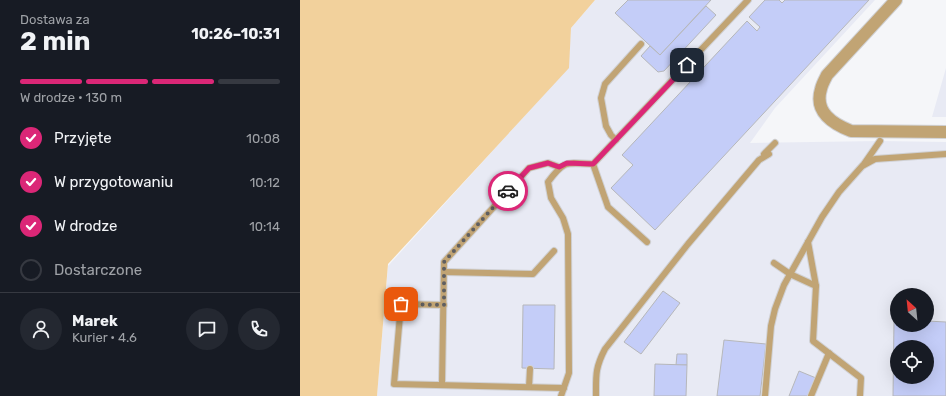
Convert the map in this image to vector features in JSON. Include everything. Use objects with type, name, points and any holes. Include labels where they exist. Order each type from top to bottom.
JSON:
[{"type":"street","points":[[896,0],[828,74],[820,89],[821,105],[827,117],[831,121],[838,126],[851,131],[946,132]]},
{"type":"lane","points":[[561,396],[569,373],[568,234],[563,218],[551,198],[548,182],[559,167],[567,163],[593,164],[748,0]]},
{"type":"lane","points":[[616,140],[606,126],[601,98],[605,84],[641,44]]},
{"type":"lane","points":[[765,396],[771,326],[782,291],[822,217],[839,192],[862,166],[880,141]]},
{"type":"lane","points":[[596,396],[596,374],[598,363],[605,350],[688,244],[775,142]]},
{"type":"lane","points":[[759,160],[769,154]]},
{"type":"lane","points":[[862,166],[875,159],[946,154]]},
{"type":"lane","points":[[442,384],[444,262],[529,168],[548,163],[559,167]]},
{"type":"lane","points":[[593,164],[608,207],[647,242]]},
{"type":"lane","points":[[808,242],[816,286],[813,341],[861,378],[860,396]]},
{"type":"lane","points":[[444,272],[533,274],[554,251]]},
{"type":"lane","points":[[774,263],[790,274],[816,286]]},
{"type":"lane","points":[[444,305],[401,304],[394,384],[564,388]]},
{"type":"lane","points":[[811,396],[829,353]]},
{"type":"lane","points":[[529,387],[530,368]]},
{"type":"shaded area","points":[[300,0],[595,0],[571,28],[569,68],[388,264],[377,396],[300,396]]},
{"type":"shaded area","points":[[595,0],[875,0],[775,108],[750,143],[880,141],[946,142],[946,396],[377,396],[388,266],[568,68],[571,28]]},
{"type":"shaded area","points":[[946,68],[946,117],[932,117]]},
{"type":"building","points":[[628,0],[711,0],[660,55],[615,13]]},
{"type":"building","points":[[765,0],[779,0],[782,3],[785,0],[869,0],[655,230],[611,188],[633,165],[622,155],[747,21],[757,31],[760,27],[749,17]]},
{"type":"building","points":[[706,6],[716,15],[664,71],[658,72],[641,56],[650,46],[660,55]]},
{"type":"building","points":[[663,291],[680,303],[641,354],[624,342]]},
{"type":"building","points":[[523,305],[555,305],[554,369],[522,368]]},
{"type":"building","points":[[934,321],[946,322],[946,396],[893,396],[893,384],[934,384],[934,340],[894,340],[894,332],[934,332]]},
{"type":"building","points":[[724,340],[766,344],[760,396],[717,396]]},
{"type":"building","points":[[677,354],[687,354],[687,365],[676,365]]},
{"type":"building","points":[[655,364],[687,365],[686,396],[654,396]]},
{"type":"building","points":[[799,371],[816,378],[809,396],[789,396]]},
{"type":"way so far","points":[[401,304],[444,305],[444,262],[508,191]]},
{"type":"route","points":[[508,191],[529,168],[548,163],[559,167],[567,163],[593,164],[687,65]]}]
